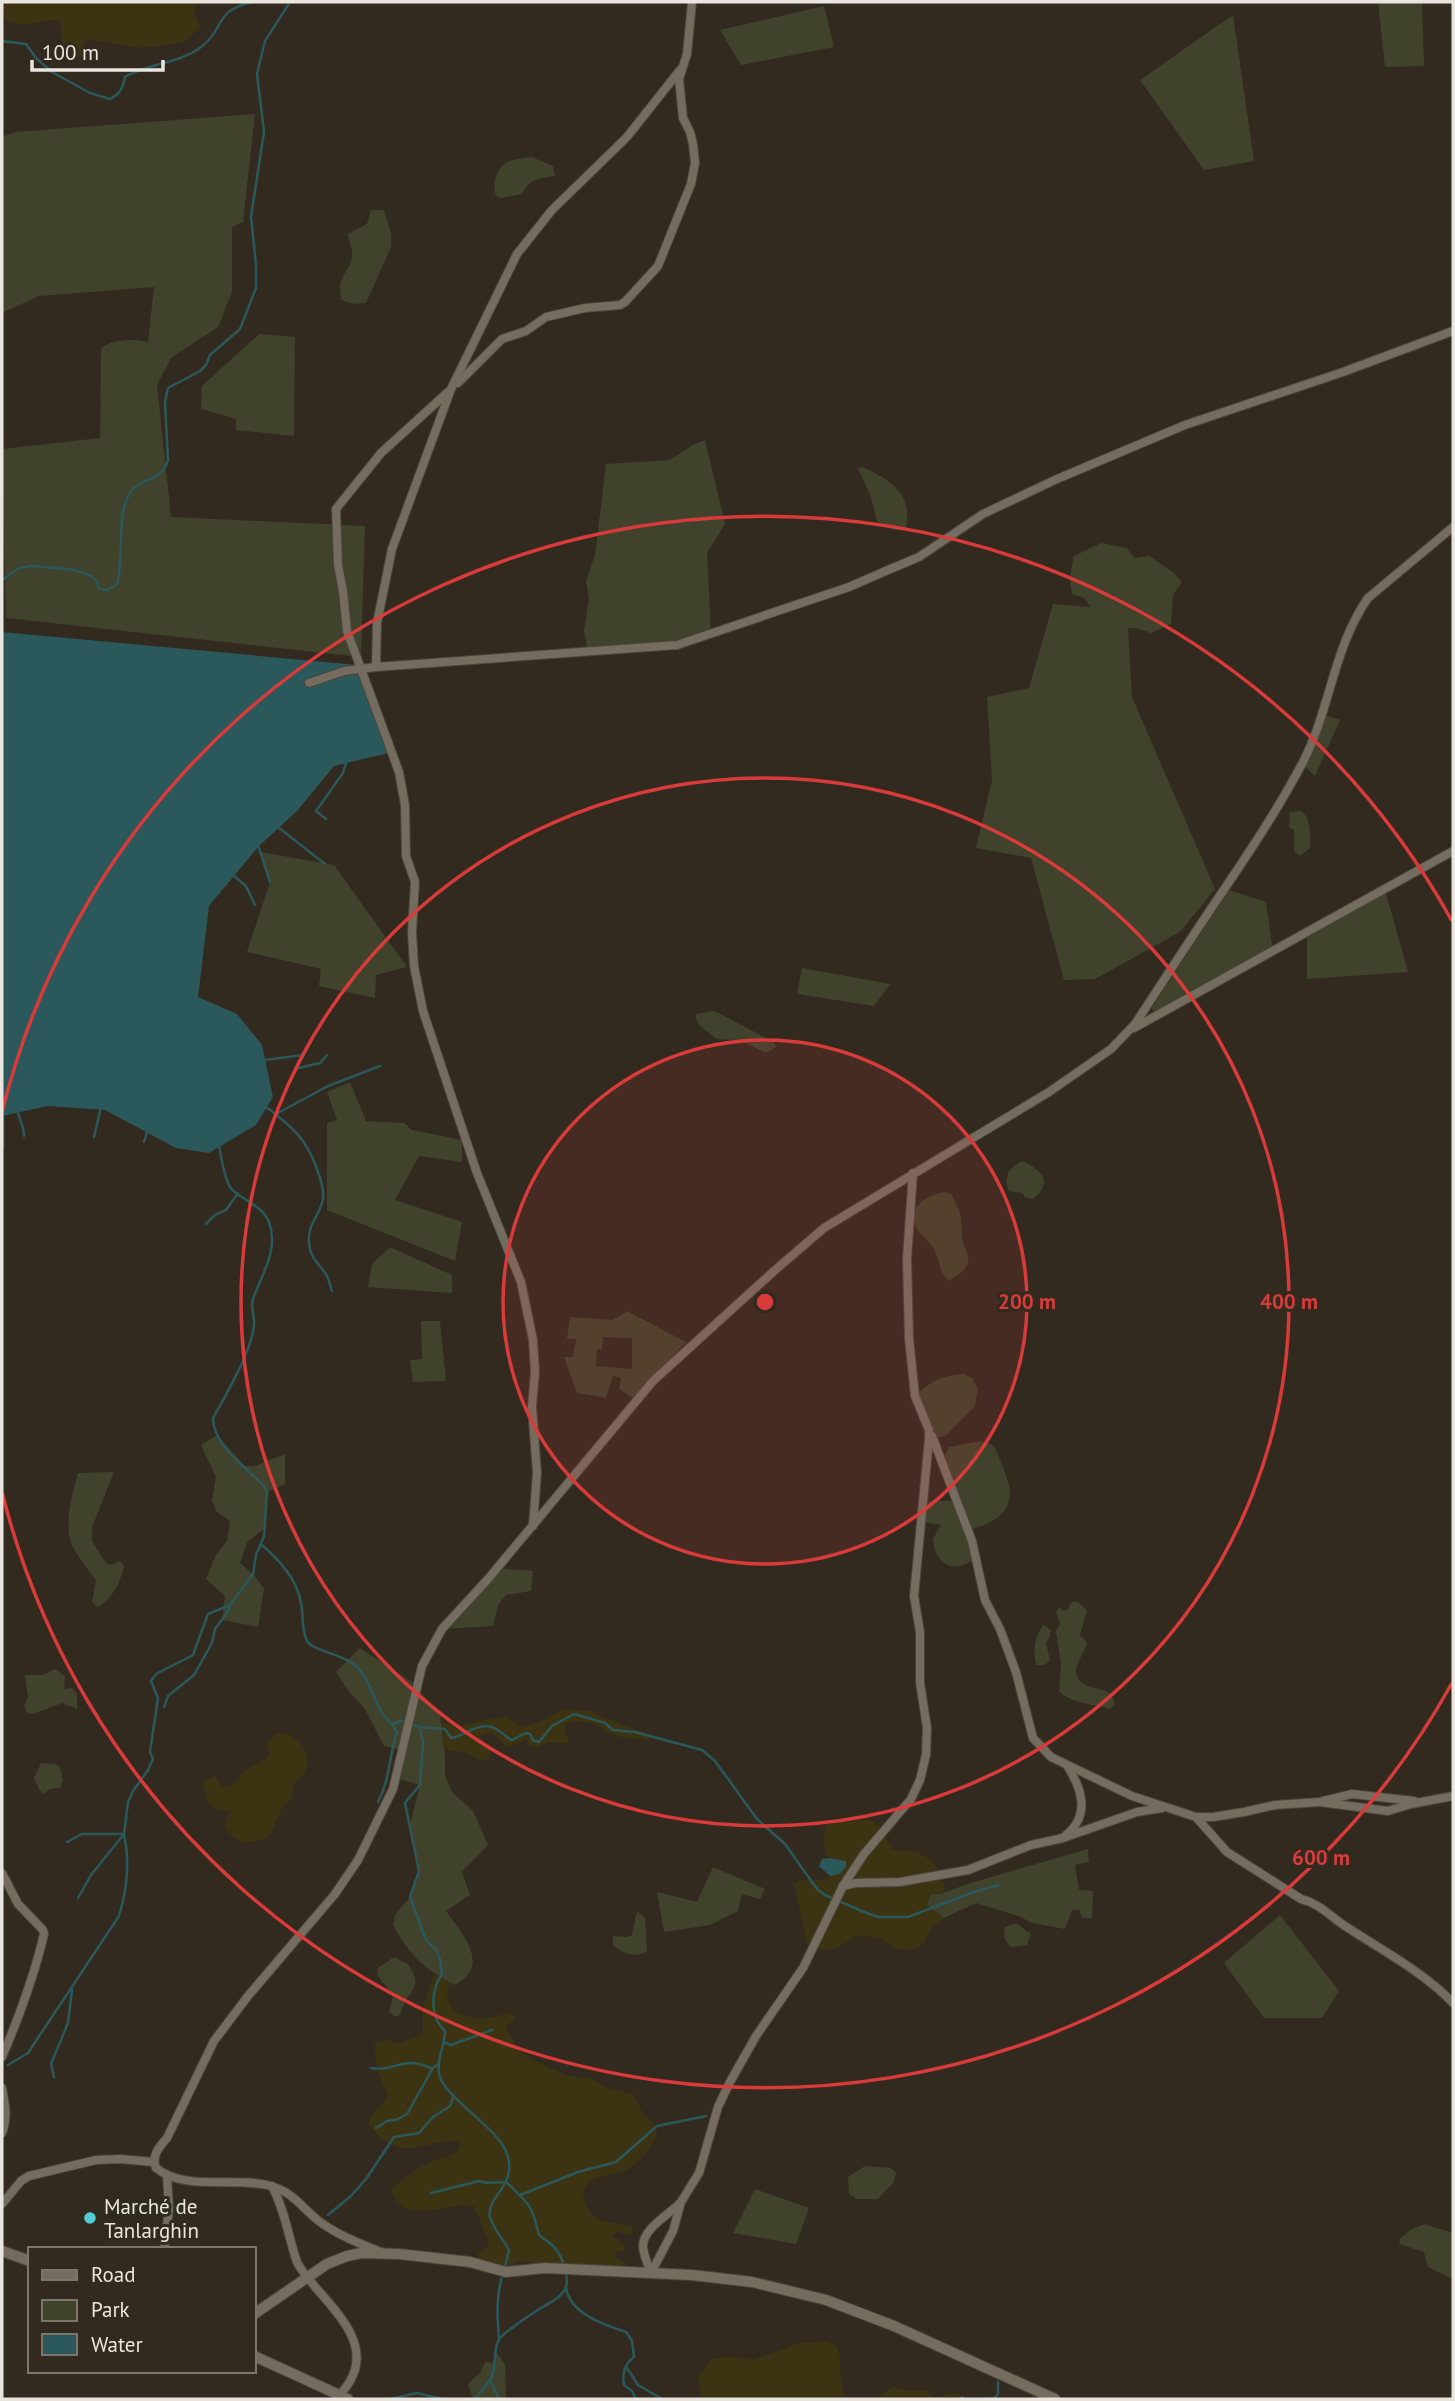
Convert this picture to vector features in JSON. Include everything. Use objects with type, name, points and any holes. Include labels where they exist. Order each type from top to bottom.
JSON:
[{"type":"street","points":[[376,667],[377,623],[392,550],[452,389],[517,254],[552,210],[626,137],[680,70],[687,54],[692,2]]},
{"type":"street","points":[[533,1526],[537,1473],[533,1340],[520,1282],[477,1172],[424,1011],[414,966],[412,932],[415,882],[406,856],[404,793],[346,631],[338,565],[336,509],[381,453],[452,389],[502,339],[526,331],[546,317],[620,305],[653,274],[691,184],[695,163],[690,132],[683,117],[680,70]]},
{"type":"street","points":[[309,683],[344,671],[376,667],[677,645],[849,587],[919,556],[984,514],[1057,479],[1185,425],[1343,372],[1453,331]]},
{"type":"street","points":[[386,2254],[352,2241],[324,2225],[298,2199],[272,2186],[260,2183],[189,2180],[167,2175],[156,2168],[153,2162],[158,2147],[167,2138],[214,2041],[248,1996],[335,1894],[358,1860],[393,1789],[422,1665],[442,1629],[533,1526],[653,1381],[774,1270],[824,1228],[1049,1092],[1111,1049],[1128,1032],[1267,826],[1302,764],[1316,735],[1344,645],[1358,612],[1368,598],[1453,527]]},
{"type":"street","points":[[1128,1032],[1453,852]]},
{"type":"street","points":[[913,1173],[907,1259],[909,1338],[915,1396],[972,1541],[985,1600],[1000,1629],[1016,1672],[1033,1738],[1051,1757],[1066,1765],[1132,1796],[1196,1817],[1213,1817],[1275,1805],[1320,1802],[1352,1794],[1421,1802]]},
{"type":"street","points":[[651,2273],[643,2245],[646,2237],[652,2228],[681,2202],[699,2173],[718,2107],[730,2082],[756,2036],[803,1968],[843,1886],[864,1854],[911,1799],[920,1780],[926,1755],[927,1728],[920,1683],[920,1632],[914,1596],[929,1430]]},
{"type":"street","points":[[1063,1838],[1076,1825],[1082,1814],[1080,1791],[1066,1765]]},
{"type":"street","points":[[1320,1802],[1388,1811],[1453,1796]]},
{"type":"street","points":[[843,1886],[900,1882],[968,1870],[1031,1845],[1063,1838],[1137,1812],[1165,1808]]},
{"type":"street","points":[[1196,1817],[1227,1852],[1301,1899],[1315,1902],[1336,1920],[1435,1986],[1453,2003]]},
{"type":"street","points":[[2,1873],[18,1904],[44,1934],[22,2010],[2,2057]]},
{"type":"street","points":[[2,2088],[7,2109],[2,2133]]},
{"type":"street","points":[[2,2204],[21,2181],[29,2176],[96,2160],[153,2162]]},
{"type":"street","points":[[164,2247],[169,2209],[167,2175]]},
{"type":"street","points":[[256,2357],[342,2398],[356,2368],[357,2346],[333,2307],[298,2264],[282,2208],[272,2186]]},
{"type":"street","points":[[651,2273],[673,2231],[681,2202]]},
{"type":"street","points":[[2,2251],[28,2260]]},
{"type":"street","points":[[256,2313],[327,2264],[347,2256],[386,2254],[470,2262],[506,2272],[545,2268],[692,2275],[752,2282],[826,2300],[894,2326],[1055,2399]]},
{"type":"green space","points":[[1378,2],[1422,2],[1424,66],[1385,67]]},
{"type":"green space","points":[[824,6],[834,47],[741,65],[720,30]]},
{"type":"green space","points":[[1233,15],[1254,161],[1204,170],[1140,80]]},
{"type":"green space","points":[[255,114],[243,222],[232,227],[232,292],[218,327],[171,358],[157,385],[171,517],[365,526],[361,657],[6,618],[2,449],[100,438],[101,348],[124,340],[148,342],[154,287],[39,296],[2,313],[2,137],[15,132]]},
{"type":"green space","points":[[532,157],[553,166],[555,176],[532,182],[522,194],[500,198],[496,196],[495,181],[501,167],[509,161]]},
{"type":"green space","points":[[371,210],[384,210],[391,233],[391,247],[366,303],[353,304],[341,300],[340,291],[342,279],[352,257],[348,234],[367,224]]},
{"type":"green space","points":[[259,334],[295,337],[294,436],[236,430],[236,419],[201,409],[202,386]]},
{"type":"green space","points":[[705,440],[725,524],[707,553],[711,633],[677,645],[588,651],[584,632],[589,598],[586,581],[595,555],[606,464],[670,460]]},
{"type":"green space","points":[[862,467],[882,477],[898,490],[906,507],[905,530],[880,526],[858,468]]},
{"type":"green space","points":[[1101,543],[1127,548],[1134,558],[1149,556],[1173,572],[1182,582],[1173,595],[1171,624],[1151,633],[1128,628],[1132,697],[1215,889],[1180,932],[1095,979],[1064,980],[1031,858],[976,848],[992,780],[987,697],[1029,688],[1053,604],[1091,607],[1083,597],[1073,595],[1071,570],[1074,556]]},
{"type":"green space","points":[[1323,714],[1340,720],[1315,776],[1302,764]]},
{"type":"green space","points":[[1301,811],[1309,823],[1310,848],[1300,856],[1294,851],[1294,830],[1289,827],[1290,812]]},
{"type":"green space","points":[[261,852],[334,865],[407,967],[376,975],[375,998],[319,986],[321,969],[247,952],[270,882]]},
{"type":"green space","points":[[1229,890],[1266,902],[1273,952],[1160,1014],[1151,1009]]},
{"type":"green space","points":[[1385,890],[1408,972],[1307,979],[1307,933]]},
{"type":"green space","points":[[802,968],[890,984],[874,1006],[797,994]]},
{"type":"green space","points":[[714,1011],[774,1042],[776,1047],[766,1053],[740,1040],[717,1039],[700,1026],[696,1019],[696,1014]]},
{"type":"green space","points":[[350,1082],[366,1121],[404,1123],[412,1130],[462,1140],[462,1162],[419,1156],[395,1200],[462,1222],[455,1261],[327,1210],[327,1123],[337,1120],[327,1092]]},
{"type":"green space","points":[[1022,1161],[1035,1168],[1044,1182],[1033,1199],[1022,1193],[1009,1191],[1007,1186],[1008,1173]]},
{"type":"green space","points":[[945,1192],[951,1194],[958,1208],[963,1241],[968,1254],[967,1265],[963,1271],[949,1281],[941,1271],[933,1248],[917,1229],[913,1215],[919,1204],[931,1196]]},
{"type":"green space","points":[[390,1247],[452,1275],[452,1293],[368,1287],[372,1264]]},
{"type":"green space","points":[[627,1311],[686,1342],[633,1398],[619,1389],[621,1378],[613,1376],[606,1398],[577,1393],[564,1357],[573,1357],[576,1339],[567,1339],[570,1317],[613,1320]],"holes":[[[603,1337],[632,1338],[632,1369],[596,1366],[597,1349],[602,1349]]]},
{"type":"green space","points":[[421,1321],[440,1321],[446,1381],[413,1382],[410,1360],[422,1359]]},
{"type":"green space","points":[[964,1374],[972,1378],[978,1389],[975,1406],[945,1436],[932,1439],[915,1396],[937,1380]]},
{"type":"green space","points":[[217,1435],[245,1466],[255,1466],[285,1454],[285,1484],[267,1492],[265,1528],[247,1542],[240,1563],[264,1589],[258,1627],[222,1620],[225,1596],[206,1579],[216,1555],[227,1541],[230,1521],[217,1512],[212,1501],[216,1477],[201,1445]]},
{"type":"green space","points":[[981,1441],[991,1444],[996,1450],[1008,1483],[1009,1500],[1007,1507],[996,1518],[983,1526],[968,1530],[975,1557],[968,1563],[954,1567],[942,1561],[935,1548],[933,1539],[941,1525],[921,1522],[923,1502],[957,1500],[941,1462],[949,1447]]},
{"type":"green space","points":[[114,1472],[92,1527],[92,1541],[106,1563],[111,1565],[120,1561],[124,1566],[115,1590],[98,1607],[92,1602],[96,1581],[70,1540],[69,1511],[78,1473]]},
{"type":"green space","points":[[497,1568],[533,1571],[531,1591],[506,1595],[498,1605],[493,1626],[442,1629]]},
{"type":"green space","points":[[1072,1602],[1078,1602],[1087,1610],[1080,1635],[1087,1643],[1078,1664],[1077,1676],[1086,1685],[1110,1694],[1114,1705],[1110,1709],[1076,1701],[1059,1691],[1061,1665],[1056,1631],[1060,1624],[1056,1611],[1060,1607],[1063,1611],[1068,1609]]},
{"type":"green space","points":[[1043,1625],[1051,1630],[1046,1643],[1050,1660],[1045,1665],[1036,1665],[1035,1644]]},
{"type":"green space","points":[[360,1648],[413,1683],[440,1715],[445,1776],[452,1792],[473,1811],[488,1845],[462,1872],[470,1895],[446,1911],[466,1939],[473,1959],[466,1977],[455,1985],[419,1961],[393,1925],[395,1915],[410,1897],[419,1871],[409,1829],[420,1785],[396,1778],[402,1750],[384,1746],[365,1709],[336,1672]]},
{"type":"green space","points":[[55,1669],[65,1676],[64,1689],[72,1688],[77,1693],[77,1709],[62,1703],[33,1714],[27,1713],[24,1705],[28,1697],[25,1675],[43,1675]]},
{"type":"green space","points":[[41,1763],[60,1767],[63,1780],[60,1788],[50,1789],[43,1794],[39,1790],[34,1778]]},
{"type":"green space","points":[[1088,1849],[1089,1862],[1075,1865],[1079,1890],[1093,1891],[1092,1918],[1083,1918],[1079,1910],[1072,1910],[1065,1929],[1032,1923],[1019,1916],[976,1903],[944,1918],[927,1905],[930,1894],[940,1894]]},
{"type":"green space","points":[[713,1867],[765,1889],[760,1899],[742,1894],[738,1911],[710,1925],[664,1932],[657,1892],[697,1902]]},
{"type":"green space","points":[[637,1911],[645,1918],[647,1951],[634,1955],[613,1945],[613,1936],[632,1935]]},
{"type":"green space","points":[[1280,1915],[1339,1991],[1322,2018],[1264,2018],[1224,1963]]},
{"type":"green space","points":[[1016,1923],[1031,1934],[1027,1945],[1011,1947],[1005,1940],[1005,1927]]},
{"type":"green space","points":[[394,1957],[408,1964],[415,1979],[414,1987],[399,2016],[394,2016],[389,2011],[393,1996],[377,1974],[378,1968]]},
{"type":"green space","points":[[865,2166],[891,2168],[896,2173],[894,2182],[878,2199],[857,2199],[849,2194],[848,2177]]},
{"type":"green space","points":[[755,2189],[809,2208],[796,2244],[733,2233]]},
{"type":"green space","points":[[1424,2224],[1453,2233],[1453,2279],[1428,2267],[1424,2252],[1399,2244],[1400,2239],[1410,2230]]},
{"type":"green space","points":[[496,2352],[505,2364],[506,2399],[473,2399],[468,2384],[480,2373],[485,2362],[493,2363]]},
{"type":"sand","points":[[2,2],[196,2],[194,12],[200,28],[183,43],[143,48],[85,39],[82,57],[63,45],[60,22],[49,20],[19,24],[7,21],[2,12]]},
{"type":"sand","points":[[565,1709],[590,1711],[652,1735],[650,1740],[624,1738],[603,1731],[601,1726],[575,1722],[566,1723],[564,1732],[570,1741],[568,1743],[548,1742],[534,1748],[529,1746],[526,1740],[509,1747],[492,1733],[483,1734],[480,1737],[491,1752],[488,1758],[482,1761],[464,1752],[444,1748],[441,1723],[456,1727],[505,1716],[516,1724],[525,1726]]},
{"type":"sand","points":[[287,1733],[306,1751],[308,1765],[293,1785],[292,1798],[281,1810],[270,1836],[242,1843],[229,1834],[225,1827],[229,1810],[213,1807],[203,1781],[216,1776],[221,1787],[231,1785],[245,1771],[267,1757],[269,1753],[266,1744],[276,1734]]},
{"type":"sand","points":[[871,1820],[880,1826],[892,1849],[922,1854],[937,1868],[943,1879],[945,1892],[931,1894],[927,1905],[944,1918],[932,1927],[923,1945],[909,1950],[895,1949],[881,1939],[858,1935],[828,1950],[807,1943],[794,1884],[834,1876],[834,1858],[828,1858],[823,1836],[828,1823]]},
{"type":"sand","points":[[434,1974],[449,1982],[447,1997],[453,2010],[482,2019],[512,2012],[515,2018],[506,2030],[517,2050],[569,2076],[592,2079],[605,2087],[633,2094],[643,2113],[657,2126],[652,2144],[638,2161],[628,2169],[591,2181],[583,2191],[586,2204],[595,2217],[632,2227],[633,2232],[630,2235],[616,2232],[613,2236],[624,2245],[625,2252],[616,2251],[616,2258],[626,2263],[625,2269],[520,2261],[514,2263],[513,2269],[489,2266],[485,2259],[478,2258],[478,2254],[489,2244],[474,2206],[414,2210],[404,2207],[396,2200],[391,2188],[423,2165],[457,2152],[460,2145],[459,2142],[450,2141],[416,2148],[398,2147],[380,2137],[369,2124],[388,2096],[378,2071],[375,2043],[388,2039],[397,2044],[423,2034],[422,2010]]},
{"type":"sand","points":[[826,2341],[837,2346],[839,2352],[844,2391],[841,2399],[701,2399],[698,2376],[711,2360],[728,2356],[753,2360],[799,2343]]},
{"type":"sand","points":[[893,2387],[926,2391],[933,2399],[880,2399],[880,2395]]},
{"type":"sand","points":[[952,2394],[963,2397],[961,2399],[933,2399]]},
{"type":"water","points":[[2,632],[357,665],[389,753],[334,766],[297,811],[258,847],[209,906],[198,997],[237,1014],[262,1045],[273,1097],[256,1125],[209,1153],[176,1148],[105,1110],[48,1106],[2,1116]]},
{"type":"water","points":[[822,1859],[846,1861],[846,1867],[840,1874],[830,1876],[819,1866]]},
{"type":"waterway","points":[[2,41],[26,44],[36,58],[52,72],[90,93],[110,99],[120,90],[125,77],[192,53],[209,40],[225,15],[252,2]]},
{"type":"waterway","points":[[2,580],[19,568],[31,566],[75,570],[91,576],[96,580],[99,589],[108,590],[117,584],[126,501],[135,486],[160,473],[168,460],[165,402],[168,388],[200,371],[210,355],[240,329],[256,288],[251,217],[264,132],[257,74],[265,41],[290,2]]},
{"type":"waterway","points":[[326,819],[316,811],[343,773],[346,763]]},
{"type":"waterway","points":[[278,827],[325,864]]},
{"type":"waterway","points":[[258,845],[270,882]]},
{"type":"waterway","points":[[233,875],[246,886],[255,905]]},
{"type":"waterway","points":[[265,1060],[303,1055]]},
{"type":"waterway","points":[[295,1069],[320,1063],[327,1055]]},
{"type":"waterway","points":[[276,1114],[328,1086],[380,1066]]},
{"type":"waterway","points":[[265,1106],[303,1141],[314,1160],[323,1188],[323,1198],[310,1230],[309,1243],[311,1253],[327,1276],[332,1291]]},
{"type":"waterway","points":[[94,1137],[101,1107]]},
{"type":"waterway","points":[[17,1109],[24,1136]]},
{"type":"waterway","points":[[3,1113],[3,1148]]},
{"type":"waterway","points":[[144,1142],[147,1132]]},
{"type":"waterway","points":[[78,1898],[91,1875],[124,1834],[128,1802],[153,1759],[150,1752],[158,1698],[151,1681],[156,1674],[193,1655],[208,1614],[230,1605],[253,1574],[256,1555],[264,1536],[267,1492],[224,1447],[214,1428],[213,1418],[249,1347],[254,1325],[252,1302],[271,1252],[272,1232],[261,1210],[230,1187],[219,1146]]},
{"type":"waterway","points":[[206,1224],[215,1215],[226,1210],[238,1193]]},
{"type":"waterway","points":[[262,1545],[281,1564],[296,1586],[307,1641],[355,1665],[366,1678],[381,1711],[392,1724],[401,1721],[419,1727],[445,1729],[451,1738],[486,1726],[495,1728],[512,1740],[526,1733],[539,1742],[552,1726],[574,1714],[605,1723],[613,1730],[635,1732],[702,1750],[715,1761],[757,1819],[785,1844],[817,1889],[825,1895],[878,1917],[908,1917],[998,1885]]},
{"type":"waterway","points":[[164,1707],[168,1696],[194,1675],[212,1643],[215,1629],[230,1605]]},
{"type":"waterway","points":[[378,1802],[385,1785],[397,1732],[392,1724]]},
{"type":"waterway","points":[[420,1729],[423,1742],[420,1784],[405,1803],[419,1871],[410,1897],[426,1940],[437,1951],[440,1959],[442,1974],[433,2003],[436,2018],[445,2031],[439,2074],[451,2094],[495,2135],[508,2157],[508,2176],[490,2210],[491,2221],[509,2250],[505,2267]]},
{"type":"waterway","points":[[8,2065],[28,2053],[119,1916],[122,1906],[127,1865],[124,1834],[82,1834],[67,1842]]},
{"type":"waterway","points":[[54,2077],[51,2064],[68,2023],[72,1990]]},
{"type":"waterway","points":[[444,2042],[451,2045],[492,2030]]},
{"type":"waterway","points":[[371,2068],[380,2069],[406,2063],[431,2068]]},
{"type":"waterway","points":[[376,2128],[407,2114],[433,2068],[438,2064]]},
{"type":"waterway","points":[[328,2215],[366,2179],[394,2137],[419,2133],[433,2117],[450,2106],[454,2095]]},
{"type":"waterway","points":[[520,2195],[578,2172],[616,2162],[657,2126],[706,2116]]},
{"type":"waterway","points":[[431,2193],[479,2181],[506,2182],[528,2205],[539,2235],[555,2248],[565,2268],[567,2284],[562,2293],[511,2329],[498,2342],[490,2380],[499,2399]]},
{"type":"waterway","points":[[499,2339],[498,2306],[503,2273]]},
{"type":"waterway","points":[[566,2288],[569,2297],[581,2312],[626,2332],[632,2341],[634,2357],[626,2366],[623,2381],[636,2399]]},
{"type":"waterway","points":[[627,2368],[638,2385],[662,2399]]},
{"type":"waterway","points":[[475,2399],[490,2380]]},
{"type":"waterway","points":[[987,2399],[998,2394],[998,2382]]},
{"type":"waterway","points":[[390,2399],[417,2393],[443,2399]]},
{"type":"place","name":"Marché de Tanlarghin","points":[[90,2218]]}]
